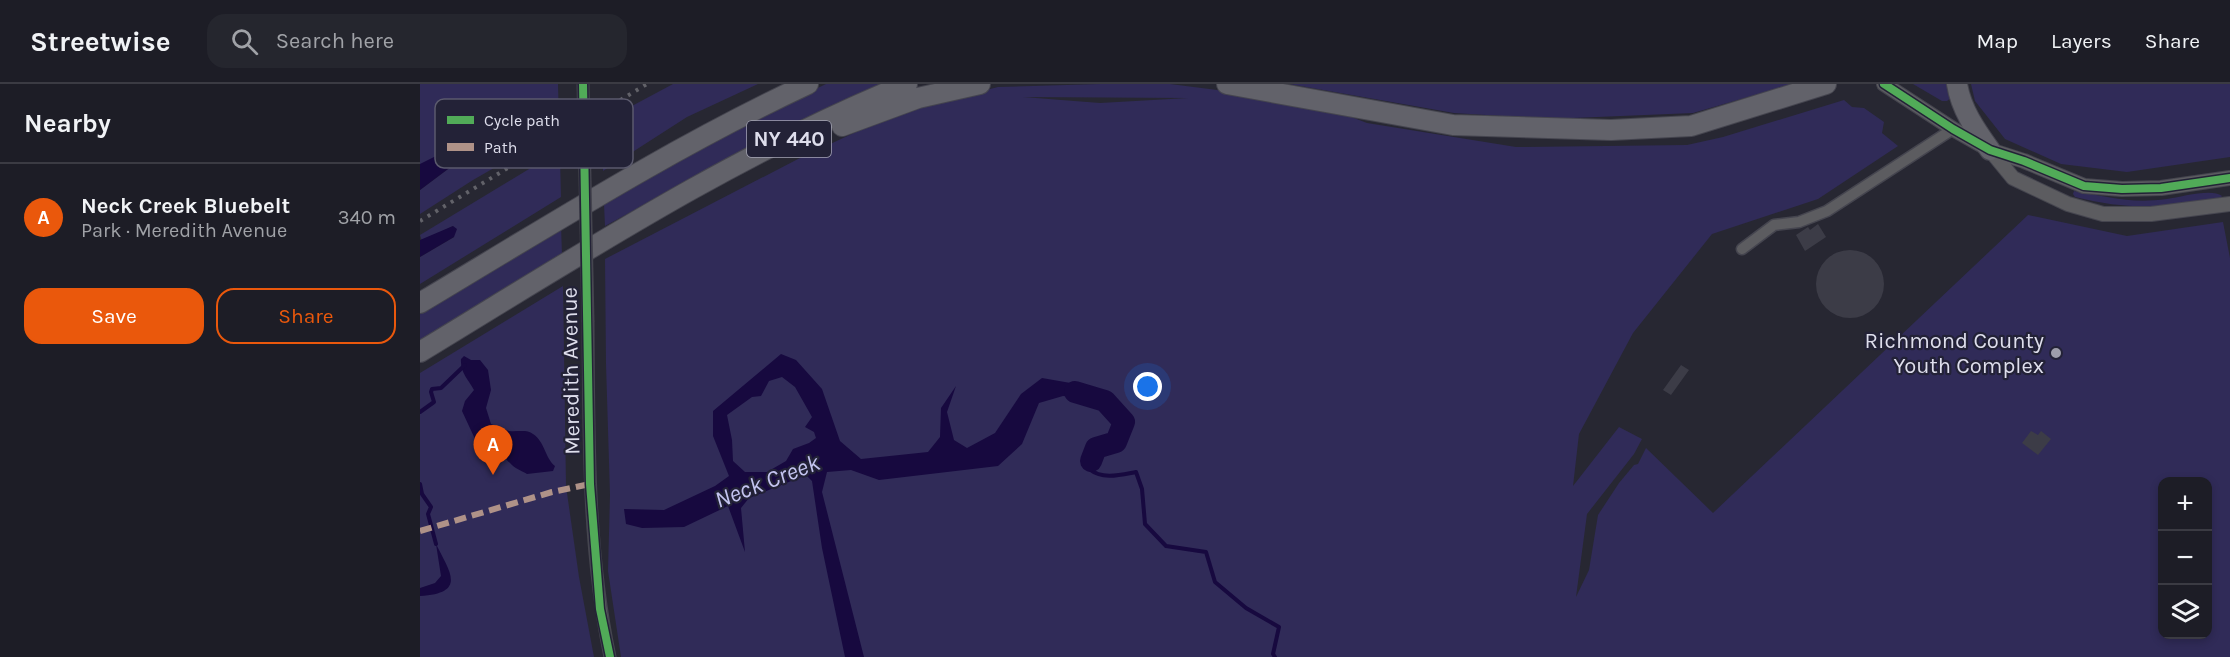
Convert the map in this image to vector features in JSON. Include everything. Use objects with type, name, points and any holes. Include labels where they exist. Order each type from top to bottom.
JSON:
[{"type":"highway","points":[[757,108],[797,84]]},
{"type":"highway","name":"NY 440","points":[[420,303],[639,172],[757,108],[808,84]]},
{"type":"highway","name":"NY 440","points":[[420,353],[674,199],[778,144],[907,84]]},
{"type":"highway","points":[[674,199],[854,121],[918,98],[980,84]]},
{"type":"highway","points":[[1227,84],[1453,124],[1611,130],[1691,126],[1827,84]]},
{"type":"highway","points":[[1957,84],[1959,98],[1968,116],[1990,150]]},
{"type":"street","name":"Meredith Avenue","points":[[583,84],[583,99]]},
{"type":"street","points":[[1884,84],[1990,150],[2024,161],[2084,186],[2122,189],[2161,188],[2230,178]]},
{"type":"street","points":[[1742,249],[1774,225],[1799,222],[1827,211],[1953,129]]},
{"type":"street","points":[[1990,150],[2013,178],[2068,204],[2103,214],[2151,214],[2230,204]]},
{"type":"street","name":"Meredith Avenue","points":[[585,168],[590,484],[600,609],[610,657]]},
{"type":"shaded area","points":[[420,84],[558,84],[558,99],[435,99],[435,164],[420,173]]},
{"type":"shaded area","points":[[673,84],[758,84],[687,117],[633,152],[633,105]]},
{"type":"shaded area","points":[[826,84],[881,84],[764,140],[605,226],[604,204],[753,119]]},
{"type":"shaded area","points":[[1170,84],[1333,110],[1367,123],[1516,147],[1687,145],[1723,137],[1844,100],[1852,107],[1864,108],[1884,122],[1882,133],[1898,146],[1818,199],[1712,234],[1633,333],[1579,434],[1573,486],[1619,427],[1642,439],[1634,454],[1587,514],[1576,597],[1589,570],[1598,515],[1619,483],[1634,465],[1638,464],[1646,448],[1713,513],[2028,215],[2127,236],[2223,222],[2230,258],[2230,657],[621,657],[608,571],[610,495],[605,259],[798,159],[899,112],[998,87]],"holes":[[[1023,97],[1188,98],[1100,103]]]},
{"type":"shaded area","points":[[1289,84],[1793,84],[1693,113],[1549,119],[1454,113]]},
{"type":"shaded area","points":[[1913,84],[1950,84],[1952,97],[1947,101],[1942,101]]},
{"type":"shaded area","points":[[1971,84],[2230,84],[2230,157],[2127,172],[2061,164],[2005,139],[1975,101]]},
{"type":"shaded area","points":[[449,168],[494,168],[420,214],[420,190]]},
{"type":"shaded area","points":[[531,168],[560,168],[561,197],[420,284],[420,257],[454,237],[453,226],[422,241],[420,235]]},
{"type":"shaded area","points":[[2074,191],[2142,201],[2204,193],[2222,196],[2220,199],[2181,204],[2130,206],[2075,197]]},
{"type":"shaded area","points":[[561,225],[562,255],[420,340],[420,310]]},
{"type":"shaded area","points":[[563,286],[566,486],[579,577],[594,657],[420,657],[420,373]]},
{"type":"water","points":[[435,156],[435,168],[449,168],[420,190],[420,164]]},
{"type":"water","points":[[453,226],[457,229],[454,237],[420,257],[420,240]]},
{"type":"water","points":[[781,354],[796,360],[822,389],[840,441],[861,459],[928,452],[940,437],[941,408],[956,386],[947,412],[954,440],[967,448],[995,433],[1021,394],[1042,378],[1082,385],[1105,401],[1063,396],[1039,403],[1022,444],[998,466],[879,480],[851,470],[827,472],[822,492],[864,657],[845,657],[822,548],[812,481],[806,475],[749,498],[741,508],[745,552],[728,506],[684,527],[642,528],[626,524],[624,509],[664,510],[715,486],[729,476],[713,436],[713,411]],"holes":[[[782,377],[795,387],[812,417],[805,427],[814,432],[816,438],[793,449],[786,461],[767,472],[745,472],[733,461],[727,415],[752,397],[761,396],[769,381]]]},
{"type":"water","points":[[464,356],[471,360],[480,360],[488,370],[491,390],[486,408],[491,424],[509,431],[531,432],[540,441],[555,466],[553,471],[527,474],[512,465],[499,450],[486,448],[475,439],[462,411],[465,401],[474,390],[462,368],[461,359]]},
{"type":"water","points":[[436,544],[446,563],[451,579],[450,585],[435,594],[420,596],[420,588],[435,583],[441,576]]},
{"type":"building","points":[[1818,224],[1826,237],[1805,251],[1796,235]]},
{"type":"building","points":[[1843,250],[1857,250],[1869,255],[1879,265],[1884,284],[1879,303],[1869,313],[1857,318],[1843,318],[1831,313],[1821,303],[1816,291],[1816,277],[1821,265],[1831,255]]},
{"type":"building","points":[[1681,365],[1689,370],[1671,395],[1663,390]]},
{"type":"building","points":[[2031,431],[2038,435],[2041,431],[2051,439],[2038,455],[2022,443]]},
{"type":"waterway","points":[[420,412],[434,402],[432,389],[441,388],[465,365]]},
{"type":"waterway","name":"Neck Creek","points":[[1075,392],[1105,401],[1124,422],[1116,442],[1096,448],[1091,461]]},
{"type":"waterway","points":[[1091,461],[1089,469],[1100,475],[1112,476],[1136,472],[1142,489],[1145,524],[1166,546],[1206,552],[1215,582],[1246,608],[1279,627],[1273,654],[1275,657]]},
{"type":"waterway","points":[[420,484],[422,494],[431,507],[428,514],[436,544]]},
{"type":"railway","points":[[622,99],[647,84]]},
{"type":"railway","points":[[420,221],[508,168]]},
{"type":"marked path","points":[[420,531],[552,492],[590,484]]},
{"type":"cycle path","points":[[583,84],[583,99]]},
{"type":"cycle path","points":[[1884,84],[1990,150],[2024,161],[2084,186],[2122,189],[2161,188],[2230,178]]},
{"type":"cycle path","points":[[584,168],[590,484],[600,609],[610,657]]},
{"type":"place","name":"Richmond County Youth Complex","points":[[2056,353]]},
{"type":"place","name":"Neck Creek Bluebelt","points":[[493,475]]}]
